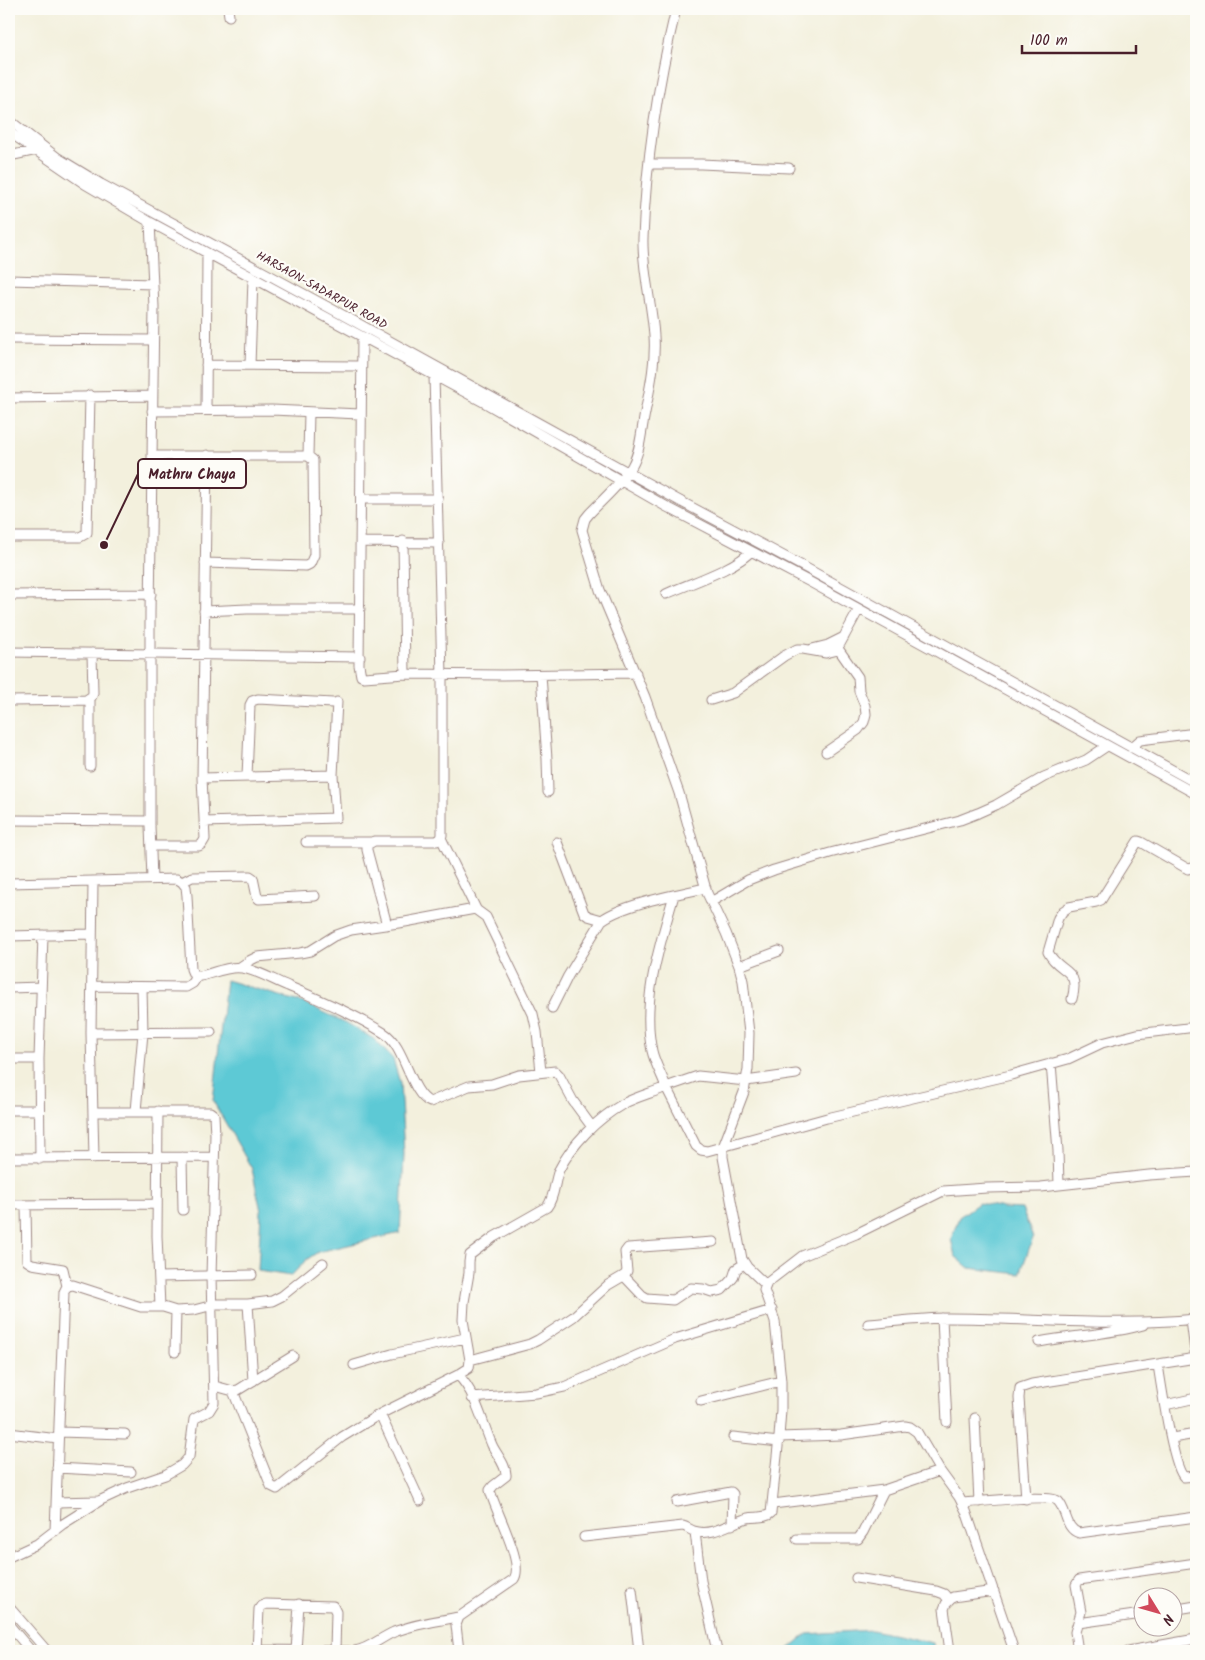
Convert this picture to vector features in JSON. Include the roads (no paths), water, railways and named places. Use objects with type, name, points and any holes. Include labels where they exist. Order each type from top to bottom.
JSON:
[{"type":"street","points":[[676,9],[656,107],[644,233],[644,262],[655,350],[638,449],[628,473],[589,514],[585,519],[582,530],[600,590],[636,673],[679,793],[711,902],[739,966],[744,989],[749,1033],[746,1081],[742,1099],[723,1147],[723,1157],[744,1264],[766,1285]]},
{"type":"street","name":"HARSAON-SADARPUR ROAD","points":[[9,120],[44,148],[118,193],[1196,783]]},
{"type":"street","name":"HARSAON-SADARPUR ROAD","points":[[9,132],[86,184],[207,254],[486,404],[620,480],[1196,794]]},
{"type":"street","points":[[9,142],[35,140]]},
{"type":"street","points":[[9,156],[44,148]]},
{"type":"street","points":[[650,164],[789,168]]},
{"type":"street","points":[[150,222],[153,284],[150,820],[152,879]]},
{"type":"street","points":[[206,410],[207,254]]},
{"type":"street","points":[[250,365],[254,279]]},
{"type":"street","points":[[9,280],[153,284]]},
{"type":"street","points":[[362,337],[360,414],[360,672],[362,676],[405,674],[541,675],[636,673]]},
{"type":"street","points":[[9,339],[153,340]]},
{"type":"street","points":[[206,365],[361,366]]},
{"type":"street","points":[[434,376],[442,675],[441,838],[476,909],[486,917],[531,1008],[537,1032],[541,1072]]},
{"type":"street","points":[[9,538],[80,537],[87,534],[90,396]]},
{"type":"street","points":[[9,398],[152,396]]},
{"type":"street","points":[[152,411],[206,410],[360,414]]},
{"type":"street","points":[[308,456],[309,412]]},
{"type":"street","points":[[150,846],[202,844],[204,840],[202,778],[207,455]]},
{"type":"street","points":[[152,456],[308,456],[312,458],[314,463],[314,556],[310,564],[306,566],[205,563]]},
{"type":"street","points":[[361,499],[438,499]]},
{"type":"street","points":[[361,542],[438,543]]},
{"type":"street","points":[[403,542],[405,674]]},
{"type":"street","points":[[666,594],[733,565],[745,558],[751,551]]},
{"type":"street","points":[[9,595],[151,594]]},
{"type":"street","points":[[204,611],[360,609]]},
{"type":"street","points":[[711,700],[733,693],[797,649],[830,652],[837,647],[844,637],[859,609]]},
{"type":"street","points":[[807,650],[828,645],[844,637]]},
{"type":"street","points":[[826,752],[855,733],[864,722],[866,714],[859,691],[858,676],[837,647]]},
{"type":"street","points":[[9,652],[360,658]]},
{"type":"street","points":[[90,766],[92,653]]},
{"type":"street","points":[[541,675],[548,792]]},
{"type":"street","points":[[9,701],[86,700],[92,696]]},
{"type":"street","points":[[204,822],[336,818],[333,775],[335,702],[258,699],[252,701],[250,705],[247,777]]},
{"type":"street","points":[[1130,758],[1133,749],[1140,740],[1196,733]]},
{"type":"street","points":[[711,902],[748,880],[774,870],[830,853],[978,814],[1010,798],[1044,777],[1086,760],[1107,746]]},
{"type":"street","points":[[202,778],[333,775]]},
{"type":"street","points":[[9,820],[150,820]]},
{"type":"street","points":[[306,842],[370,842],[437,840],[441,838]]},
{"type":"street","points":[[370,842],[367,850],[387,925]]},
{"type":"street","points":[[558,842],[584,913],[602,920]]},
{"type":"street","points":[[1072,999],[1075,988],[1073,978],[1048,952],[1058,918],[1063,911],[1069,907],[1101,900],[1138,842],[1142,842],[1188,869],[1196,867]]},
{"type":"street","points":[[182,882],[192,877],[248,876],[253,878],[259,899],[315,896]]},
{"type":"street","points":[[9,883],[177,879],[186,887],[192,969],[194,976],[197,977]]},
{"type":"street","points":[[93,882],[92,1033],[94,1158]]},
{"type":"street","points":[[552,1008],[568,976],[602,920],[636,906],[706,888]]},
{"type":"street","points":[[674,896],[658,954],[650,999],[652,1053],[666,1087],[698,1148],[707,1151],[827,1118],[1011,1075],[1074,1056],[1102,1042],[1150,1032],[1196,1027]]},
{"type":"street","points":[[240,967],[257,957],[310,951],[334,936],[351,930],[387,925],[471,908],[476,909]]},
{"type":"street","points":[[9,936],[92,934]]},
{"type":"street","points":[[40,1158],[39,1059],[43,935]]},
{"type":"street","points":[[739,966],[780,951]]},
{"type":"street","points":[[92,986],[186,987],[193,983],[197,977],[221,969],[240,967],[322,1001],[386,1034],[396,1046],[415,1084],[428,1102],[469,1086],[492,1084],[519,1075],[552,1071],[558,1072],[573,1101],[592,1127]]},
{"type":"street","points":[[9,988],[41,987]]},
{"type":"street","points":[[136,1111],[143,1033],[142,987]]},
{"type":"street","points":[[92,1033],[211,1032]]},
{"type":"street","points":[[9,1059],[39,1059]]},
{"type":"street","points":[[1050,1063],[1058,1151],[1059,1185]]},
{"type":"street","points":[[233,1391],[271,1486],[274,1489],[282,1486],[334,1442],[380,1414],[458,1375],[468,1368],[470,1360],[463,1320],[470,1255],[494,1236],[548,1207],[558,1172],[592,1127],[622,1105],[698,1076],[746,1081],[796,1074]]},
{"type":"street","points":[[9,1110],[39,1110]]},
{"type":"street","points":[[158,1111],[157,1204],[160,1307]]},
{"type":"street","points":[[9,1557],[37,1544],[100,1500],[172,1472],[186,1462],[190,1452],[194,1419],[214,1405],[211,1276],[215,1118],[210,1112],[93,1112]]},
{"type":"street","points":[[182,1157],[183,1210]]},
{"type":"street","points":[[9,1158],[214,1157]]},
{"type":"street","points":[[584,1537],[683,1526],[695,1532],[720,1529],[748,1518],[767,1516],[771,1513],[779,1439],[781,1381],[776,1327],[764,1290],[766,1285],[802,1256],[856,1234],[939,1193],[958,1190],[1027,1188],[1148,1175],[1196,1172]]},
{"type":"street","points":[[9,1206],[157,1204]]},
{"type":"street","points":[[26,1206],[27,1262],[63,1269],[66,1286],[64,1292],[60,1364],[55,1531]]},
{"type":"street","points":[[470,1360],[530,1344],[573,1317],[608,1285],[624,1276],[627,1271],[624,1252],[628,1248],[713,1242]]},
{"type":"street","points":[[66,1286],[73,1285],[141,1307],[160,1307],[176,1311],[198,1310],[211,1305],[248,1304],[268,1302],[276,1299],[323,1263]]},
{"type":"street","points":[[624,1276],[642,1296],[673,1300],[690,1288],[712,1292],[722,1290],[732,1278],[736,1269],[744,1264]]},
{"type":"street","points":[[159,1277],[252,1275]]},
{"type":"street","points":[[248,1304],[253,1381]]},
{"type":"street","points":[[472,1398],[536,1393],[564,1387],[675,1339],[707,1331],[772,1310]]},
{"type":"street","points":[[175,1352],[176,1311]]},
{"type":"street","points":[[942,1318],[947,1422]]},
{"type":"street","points":[[868,1324],[942,1318],[1151,1322],[1194,1319],[1196,1358],[1032,1384],[1020,1388],[1019,1398],[1026,1498]]},
{"type":"street","points":[[1039,1342],[1071,1336],[1116,1332],[1151,1322]]},
{"type":"street","points":[[354,1365],[392,1354],[466,1338]]},
{"type":"street","points":[[215,1386],[233,1391],[241,1389],[293,1356]]},
{"type":"street","points":[[1158,1365],[1181,1475],[1188,1478],[1196,1476]]},
{"type":"street","points":[[355,1651],[366,1648],[378,1639],[407,1627],[459,1617],[514,1579],[517,1571],[510,1543],[490,1490],[506,1476],[506,1471],[465,1384],[458,1375]]},
{"type":"street","points":[[701,1401],[781,1381]]},
{"type":"street","points":[[1165,1405],[1196,1398]]},
{"type":"street","points":[[380,1414],[420,1501]]},
{"type":"street","points":[[974,1418],[979,1502]]},
{"type":"street","points":[[733,1437],[779,1439],[841,1435],[910,1427],[917,1432],[962,1503],[970,1521],[1014,1651]]},
{"type":"street","points":[[9,1433],[58,1436],[125,1434]]},
{"type":"street","points":[[1172,1438],[1196,1434]]},
{"type":"street","points":[[57,1468],[131,1472]]},
{"type":"street","points":[[773,1504],[884,1490],[940,1471]]},
{"type":"street","points":[[797,1539],[858,1539],[884,1490]]},
{"type":"street","points":[[677,1502],[731,1492],[733,1494],[732,1525]]},
{"type":"street","points":[[962,1503],[1026,1498],[1058,1500],[1073,1530],[1079,1533],[1196,1517]]},
{"type":"street","points":[[56,1502],[100,1500]]},
{"type":"street","points":[[695,1532],[700,1581],[717,1651]]},
{"type":"street","points":[[1078,1651],[1075,1632],[1081,1612],[1076,1585],[1079,1580],[1196,1563]]},
{"type":"street","points":[[856,1578],[936,1590],[944,1594],[949,1600]]},
{"type":"street","points":[[632,1590],[639,1651]]},
{"type":"street","points":[[950,1651],[944,1609],[946,1604],[953,1597],[994,1591]]},
{"type":"street","points":[[335,1651],[335,1609],[329,1606],[299,1604],[264,1604],[261,1606],[258,1614],[257,1651],[296,1650],[335,1651],[349,1651]]},
{"type":"street","points":[[296,1650],[299,1604]]},
{"type":"street","points":[[1182,1608],[1196,1606]]},
{"type":"street","points":[[9,1608],[47,1651]]},
{"type":"street","points":[[1078,1623],[1132,1615]]},
{"type":"street","points":[[459,1617],[456,1625],[459,1651]]},
{"type":"street","points":[[9,1625],[31,1651]]},
{"type":"street","points":[[1128,1651],[1196,1639]]},
{"type":"water","points":[[226,980],[304,1003],[347,1023],[374,1039],[393,1059],[400,1083],[404,1154],[400,1233],[318,1252],[306,1260],[291,1276],[258,1271],[261,1211],[252,1169],[213,1101]]},
{"type":"water","points":[[979,1203],[1003,1208],[1022,1209],[1033,1238],[1020,1274],[969,1268],[955,1256],[951,1239],[959,1217]]},
{"type":"water","points":[[872,1630],[933,1643],[934,1651],[786,1651],[807,1634]]},
{"type":"place","name":"Mathru Chaya","points":[[104,545]]}]
